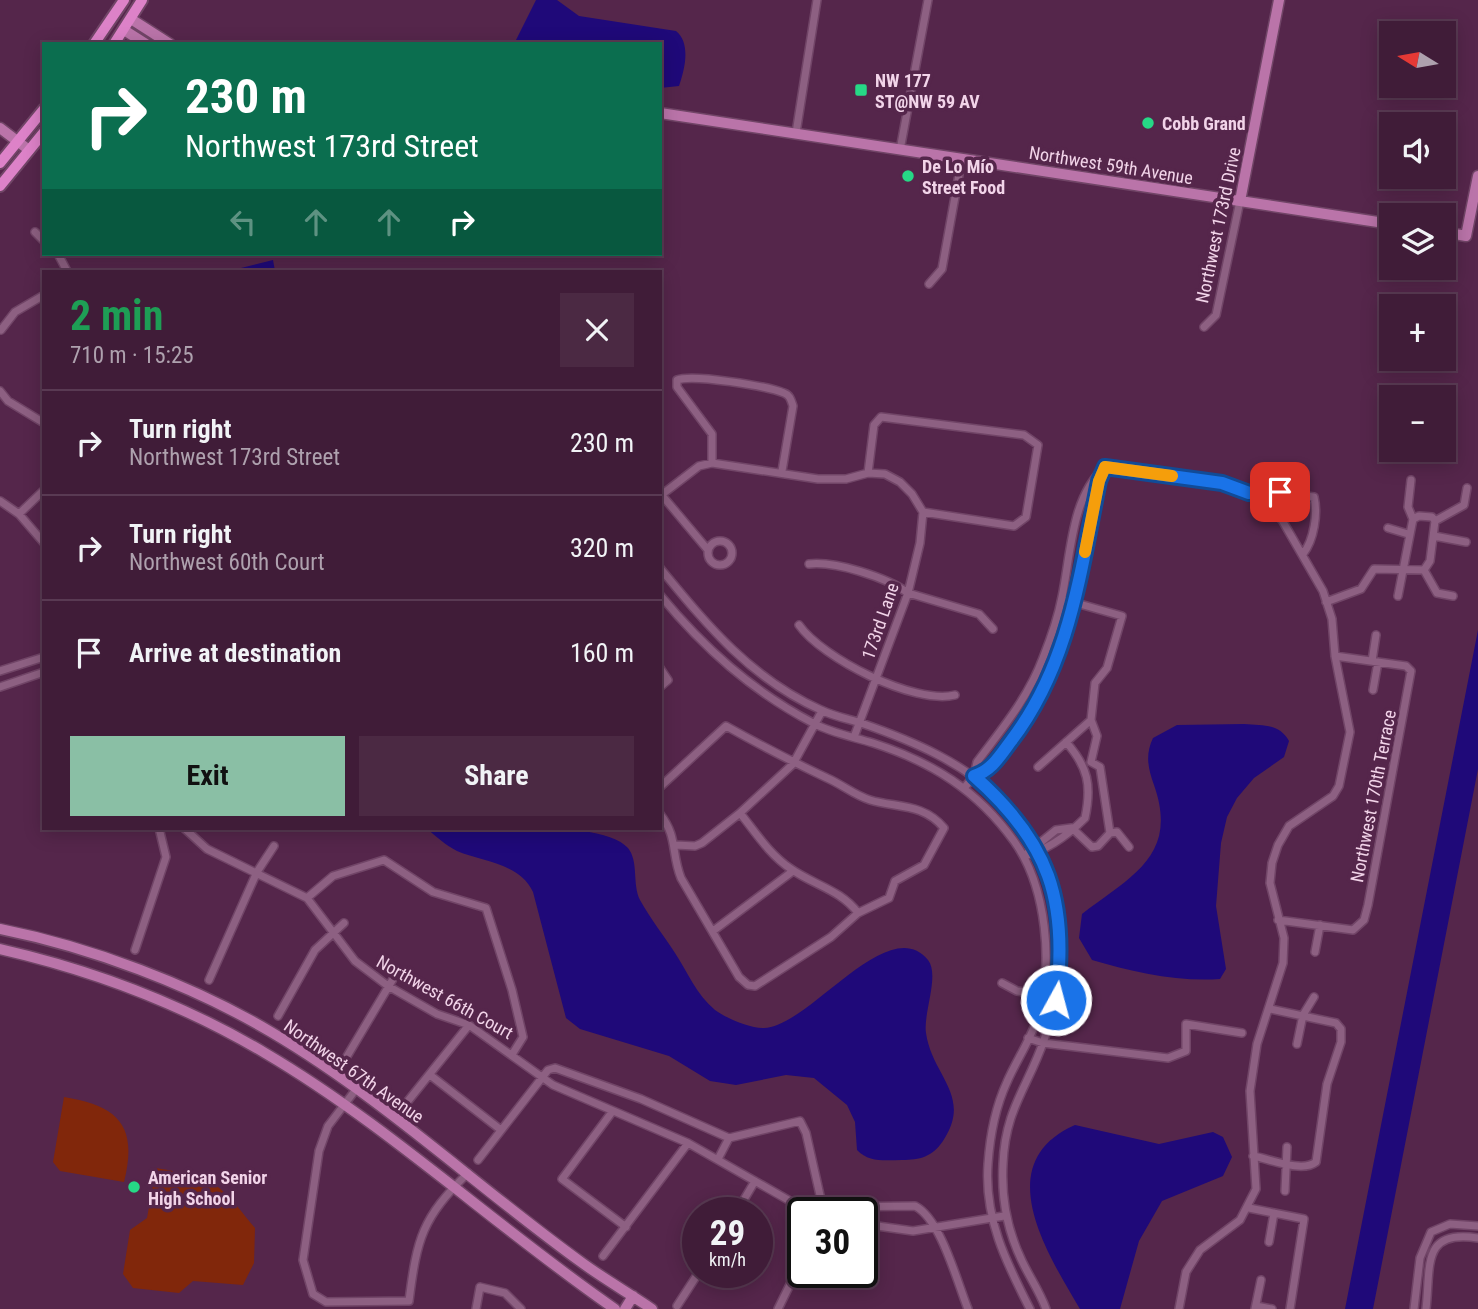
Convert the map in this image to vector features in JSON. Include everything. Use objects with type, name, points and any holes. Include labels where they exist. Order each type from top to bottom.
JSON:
[{"type":"main road","points":[[115,42],[142,0]]},
{"type":"main road","name":"Northwest 173rd Drive","points":[[1240,201],[1279,0]]},
{"type":"main road","points":[[123,3],[124,30]]},
{"type":"main road","points":[[114,42],[123,3]]},
{"type":"main road","points":[[95,42],[123,3]]},
{"type":"main road","points":[[131,19],[167,42]]},
{"type":"main road","points":[[124,30],[143,42]]},
{"type":"main road","points":[[0,163],[42,112]]},
{"type":"main road","name":"Northwest 59th Avenue","points":[[662,113],[1379,222]]},
{"type":"main road","points":[[0,128],[29,150]]},
{"type":"main road","points":[[0,186],[42,134]]},
{"type":"main road","points":[[1456,234],[1466,236],[1478,176]]},
{"type":"main road","name":"Northwest 67th Avenue","points":[[0,929],[84,951],[186,989],[271,1032],[357,1088],[581,1262],[637,1302],[652,1309]]},
{"type":"main road","name":"Northwest 67th Avenue","points":[[0,949],[67,967],[176,1007],[267,1054],[344,1105],[615,1309]]},
{"type":"main road","points":[[625,1309],[637,1302]]},
{"type":"street","points":[[796,133],[817,0]]},
{"type":"street","points":[[900,150],[928,0]]},
{"type":"street","points":[[929,284],[942,269],[962,158]]},
{"type":"street","name":"Northwest 173rd Drive","points":[[1204,327],[1216,315],[1240,201]]},
{"type":"street","points":[[35,232],[42,239]]},
{"type":"street","points":[[0,337],[0,330],[15,312],[42,296]]},
{"type":"street","points":[[712,463],[712,434],[677,387],[677,380],[696,379],[756,387],[785,393],[791,398],[793,406],[782,471]]},
{"type":"street","points":[[0,391],[8,401],[42,422]]},
{"type":"street","points":[[662,494],[699,466],[712,463],[827,479],[846,479],[868,473],[885,474],[900,482],[912,494],[923,512],[1014,526],[1026,517],[1038,445],[1024,435],[881,417],[874,425],[868,473]]},
{"type":"street","points":[[974,776],[989,771],[1041,697],[1066,638],[1099,481],[1105,467]]},
{"type":"street","points":[[965,787],[974,776],[977,762],[1030,688],[1062,599],[1080,504],[1091,479],[1105,467],[1222,483],[1249,493],[1282,520],[1303,554],[1332,619],[1335,656],[1350,732],[1339,786],[1332,796],[1289,826],[1278,845],[1270,883],[1284,938],[1283,963],[1257,1044],[1250,1091],[1255,1189],[1249,1208],[1228,1230],[1200,1250],[1186,1272],[1180,1309]]},
{"type":"street","points":[[1398,596],[1413,519],[1408,507],[1411,480]]},
{"type":"street","points":[[1435,521],[1464,505],[1467,488]]},
{"type":"street","points":[[1249,493],[1263,491],[1314,497],[1317,509],[1309,546],[1303,554]]},
{"type":"street","points":[[19,514],[42,492]]},
{"type":"street","points":[[662,497],[708,550]]},
{"type":"street","points":[[0,500],[19,514],[42,541]]},
{"type":"street","name":"173rd Lane","points":[[854,737],[862,723],[908,593],[920,543],[923,512]]},
{"type":"street","points":[[1413,519],[1432,517],[1435,521],[1430,561],[1424,570]]},
{"type":"street","points":[[1388,528],[1408,534]]},
{"type":"street","points":[[1434,536],[1466,542]]},
{"type":"street","points":[[809,564],[823,562],[839,566],[898,586],[908,593],[979,614],[993,629]]},
{"type":"street","points":[[1326,602],[1361,589],[1374,569],[1424,570]]},
{"type":"street","points":[[662,570],[719,639],[748,666],[783,691],[822,711],[925,747],[974,776],[1003,802],[1038,849],[1057,910],[1062,959],[1056,1000],[1043,1043],[1013,1106],[1003,1164],[1004,1216],[1046,1309]]},
{"type":"street","points":[[1424,570],[1437,593],[1453,596]]},
{"type":"street","points":[[662,597],[685,625],[757,690],[816,725],[912,756],[965,787],[1024,856],[1041,906],[1047,955],[1037,1019],[996,1109],[988,1165],[992,1218],[1006,1265],[1030,1309]]},
{"type":"street","points":[[1024,856],[1062,839],[1085,816],[1088,764],[1097,736],[1091,720],[1095,682],[1107,668],[1122,615],[1062,599]]},
{"type":"street","points":[[799,625],[807,636],[835,658],[877,678],[945,698],[955,695]]},
{"type":"street","points":[[1374,690],[1376,635]]},
{"type":"street","points":[[1335,656],[1375,662]]},
{"type":"street","points":[[0,671],[42,658]]},
{"type":"street","name":"Northwest 170th Terrace","points":[[1320,925],[1353,930],[1364,920],[1412,678],[1406,666],[1375,662]]},
{"type":"street","points":[[662,671],[668,680],[662,685]]},
{"type":"street","points":[[0,687],[42,673]]},
{"type":"street","points":[[676,845],[702,843],[740,813],[793,764],[822,711]]},
{"type":"street","points":[[1038,767],[1091,720]]},
{"type":"street","points":[[662,785],[726,726],[793,764],[830,779],[849,793],[873,801],[903,804],[937,821],[944,828],[924,865],[895,881],[888,898],[858,913],[831,937],[761,986],[755,986],[748,985],[739,977],[681,878],[676,863],[676,845],[670,828],[662,817]]},
{"type":"street","points":[[1066,742],[1088,764],[1100,767],[1110,833]]},
{"type":"street","points":[[740,813],[774,856],[793,871],[847,898],[858,913]]},
{"type":"street","points":[[1072,828],[1092,847],[1098,846],[1110,833],[1120,833],[1129,847]]},
{"type":"street","points":[[135,950],[166,857],[159,830]]},
{"type":"street","name":"Northwest 66th Court","points":[[186,830],[207,849],[307,898],[355,961],[388,986],[437,1014],[470,1025],[513,1053],[542,1078],[612,1112],[688,1143],[787,1199]]},
{"type":"street","points":[[209,980],[257,872],[274,846]]},
{"type":"street","points":[[307,898],[333,876],[384,860],[433,892],[486,908],[513,990],[523,1037],[513,1053]]},
{"type":"street","points":[[713,931],[793,871]]},
{"type":"street","points":[[1278,920],[1320,925],[1314,952]]},
{"type":"street","points":[[278,1016],[315,950],[344,922]]},
{"type":"street","points":[[346,1058],[396,974]]},
{"type":"street","points":[[1002,983],[1017,991],[1041,994]]},
{"type":"street","points":[[1297,1044],[1303,1015],[1314,997]]},
{"type":"street","points":[[1253,1156],[1311,1166],[1316,1163],[1327,1084],[1341,1042],[1341,1029],[1336,1023],[1270,1009]]},
{"type":"street","points":[[1028,1038],[1043,1043],[1168,1058],[1186,1051],[1186,1024],[1242,1033]]},
{"type":"street","points":[[408,1101],[470,1025]]},
{"type":"street","points":[[478,1160],[548,1070],[565,1071],[648,1101],[729,1138],[800,1121],[806,1133],[820,1197]]},
{"type":"street","points":[[430,1075],[500,1130]]},
{"type":"street","points":[[357,1088],[328,1126],[318,1151],[303,1260],[313,1294],[326,1302],[409,1301],[415,1250],[436,1206],[468,1173]]},
{"type":"street","points":[[612,1112],[562,1179],[626,1227]]},
{"type":"street","points":[[718,1159],[729,1138]]},
{"type":"street","points":[[603,1255],[688,1143]]},
{"type":"street","points":[[1285,1191],[1289,1169],[1285,1163],[1287,1147]]},
{"type":"street","points":[[746,1197],[755,1181]]},
{"type":"street","points":[[878,1207],[915,1206],[923,1210],[937,1229],[968,1309]]},
{"type":"street","points":[[1249,1208],[1304,1219],[1290,1309]]},
{"type":"street","points":[[1269,1242],[1274,1213]]},
{"type":"street","points":[[878,1226],[913,1231],[1004,1216]]},
{"type":"street","points":[[1414,1309],[1420,1258],[1431,1232],[1450,1224],[1478,1226]]},
{"type":"street","points":[[1426,1309],[1432,1256],[1437,1245],[1444,1237],[1457,1235],[1478,1238]]},
{"type":"street","points":[[1261,1280],[1255,1308],[1272,1309]]},
{"type":"street","points":[[476,1309],[480,1287],[505,1293],[520,1309]]},
{"type":"street","points":[[677,1306],[689,1288]]},
{"type":"street","points":[[778,1309],[788,1288]]},
{"type":"shaded area","points":[[536,0],[557,0],[579,16],[676,31],[684,42],[685,64],[679,86],[662,88],[662,42],[515,42]]},
{"type":"shaded area","points":[[273,260],[275,270],[233,270]]},
{"type":"shaded area","points":[[1478,630],[1478,769],[1373,1309],[1345,1309]]},
{"type":"shaded area","points":[[1244,724],[1275,728],[1289,741],[1284,757],[1254,778],[1237,798],[1227,817],[1221,843],[1216,906],[1226,969],[1220,979],[1155,975],[1092,960],[1079,938],[1082,914],[1146,862],[1155,847],[1160,830],[1160,809],[1148,762],[1153,738],[1177,725]]},
{"type":"shaded area","points":[[429,830],[578,830],[614,839],[628,848],[635,866],[640,900],[697,990],[719,1013],[752,1027],[764,1028],[782,1023],[870,960],[892,950],[911,949],[928,960],[931,967],[932,984],[926,1033],[935,1062],[948,1086],[954,1111],[943,1141],[930,1154],[920,1158],[872,1159],[857,1150],[855,1122],[847,1105],[814,1078],[786,1075],[736,1085],[710,1081],[669,1056],[580,1029],[566,1018],[533,892],[527,882],[510,869],[457,851]]},
{"type":"shaded area","points":[[64,1097],[99,1106],[120,1122],[126,1133],[128,1146],[124,1182],[60,1171],[53,1162]]},
{"type":"shaded area","points":[[1075,1125],[1159,1144],[1213,1132],[1223,1137],[1232,1157],[1223,1176],[1162,1201],[1139,1241],[1120,1309],[1080,1309],[1053,1262],[1033,1210],[1030,1185],[1035,1162],[1049,1142]]},
{"type":"shaded area","points":[[156,1168],[191,1175],[214,1184],[232,1200],[255,1228],[254,1263],[243,1285],[193,1281],[179,1293],[133,1288],[123,1274],[130,1230],[147,1218]]},
{"type":"slow traffic","points":[[1085,552],[1099,481],[1105,467],[1172,476]]},
{"type":"place","name":"NW 177 ST@NW 59 AV","points":[[861,90]]},
{"type":"place","name":"Cobb Grand","points":[[1148,123]]},
{"type":"place","name":"De Lo Mío Street Food","points":[[908,176]]},
{"type":"place","name":"American Senior High School","points":[[134,1187]]},
{"type":"route","points":[[1056,1000],[1062,959],[1057,910],[1051,884],[1036,845],[1023,825],[1003,802],[974,776],[989,771],[1022,727],[1053,673],[1075,603],[1099,481],[1105,467],[1222,483],[1249,493],[1280,492]]}]
